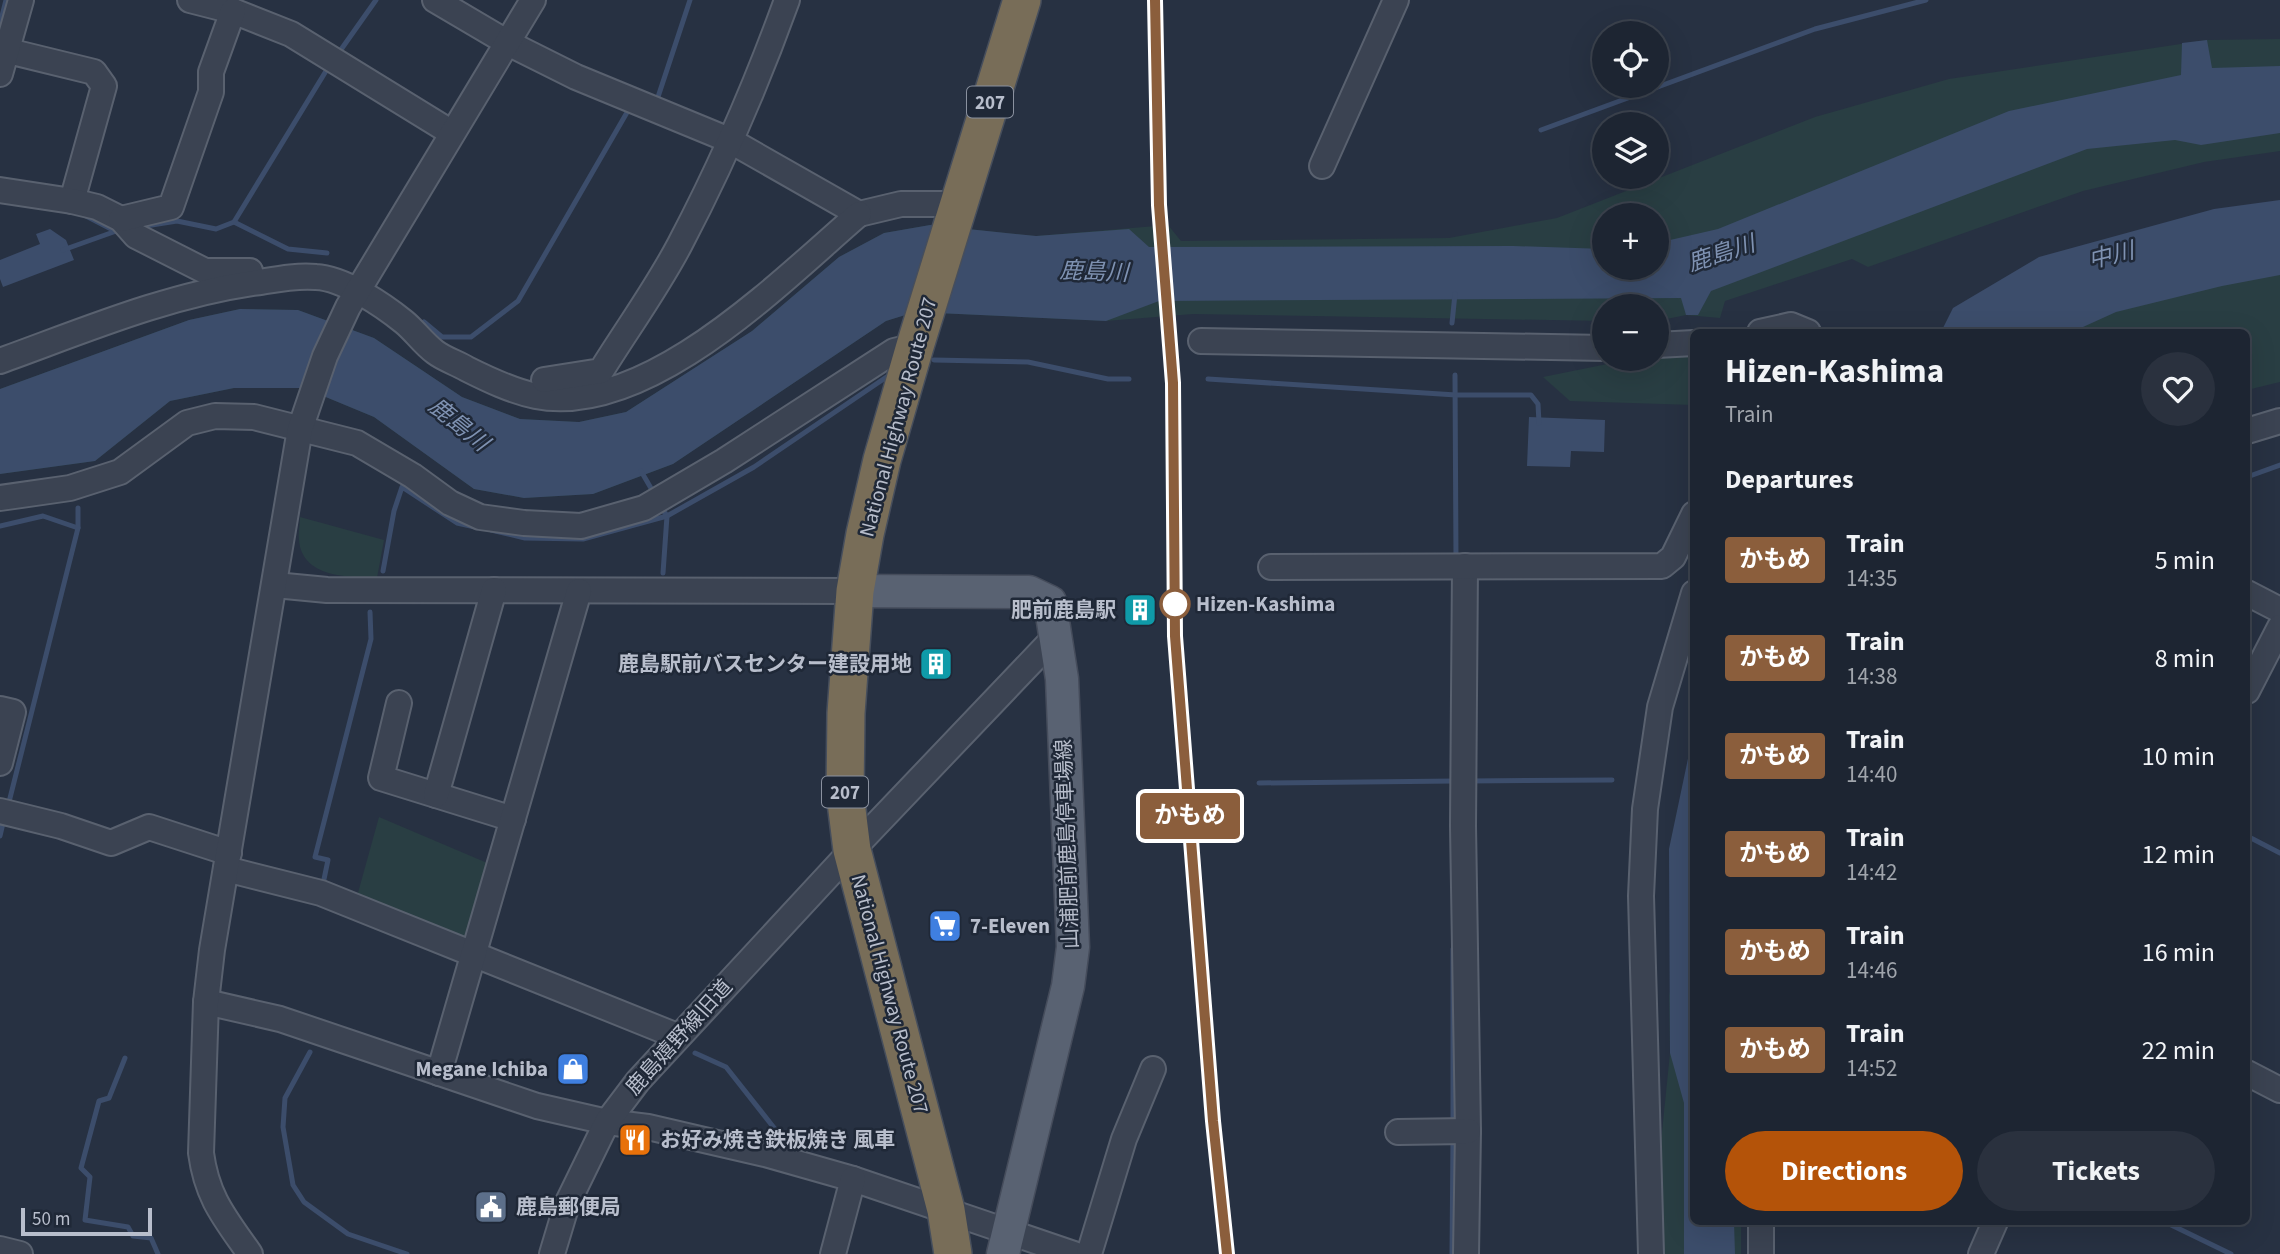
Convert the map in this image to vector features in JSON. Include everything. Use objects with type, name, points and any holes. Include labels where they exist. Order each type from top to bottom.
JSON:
[{"type":"highway","name":"National Highway Route 207","points":[[953,1254],[946,1210],[852,850],[845,794],[846,713],[855,591],[882,460],[1022,0]]},
{"type":"main road","name":"山浦肥前鹿島停車場線","points":[[855,591],[1029,592],[1050,602],[1062,679],[1073,947],[1068,986],[1006,1243]]},
{"type":"street","points":[[0,74],[3,49],[21,0]]},
{"type":"street","points":[[190,0],[233,11],[290,34],[452,132]]},
{"type":"street","points":[[435,0],[508,43],[576,77],[729,139],[859,214]]},
{"type":"street","points":[[250,1254],[214,1202],[204,1178],[201,1153],[206,1002],[212,950],[303,418],[325,356],[353,299],[533,0]]},
{"type":"street","points":[[544,380],[601,371],[679,245],[771,44],[787,0]]},
{"type":"street","points":[[1322,166],[1396,0]]},
{"type":"street","points":[[129,227],[171,206],[211,92],[211,72],[233,11]]},
{"type":"street","points":[[3,49],[94,72],[104,86],[72,201]]},
{"type":"street","points":[[0,190],[97,207],[205,271],[250,271],[281,279]]},
{"type":"street","points":[[0,361],[210,289],[318,276],[353,299],[405,323],[434,351],[490,381],[537,396],[572,397],[614,390],[651,375],[724,329],[859,214],[901,204],[959,204]]},
{"type":"street","points":[[1773,329],[1791,325],[1801,329]]},
{"type":"street","points":[[0,498],[70,488],[120,472],[187,423],[215,416],[303,418],[358,443],[413,476],[450,503],[481,517],[524,523],[581,526],[644,508],[724,461],[918,336]]},
{"type":"street","points":[[1201,341],[1592,348]]},
{"type":"street","points":[[1669,344],[1690,343]]},
{"type":"street","points":[[2250,430],[2280,422]]},
{"type":"street","points":[[1271,567],[1662,566],[1673,557],[1690,522]]},
{"type":"street","points":[[1465,566],[1457,1131],[1466,1254]]},
{"type":"street","points":[[275,585],[327,590],[855,591]]},
{"type":"street","points":[[436,795],[494,590]]},
{"type":"street","points":[[439,1073],[579,591]]},
{"type":"street","points":[[2250,595],[2280,610]]},
{"type":"street","points":[[1651,1254],[1642,896],[1645,809],[1660,708],[1690,607]]},
{"type":"street","points":[[2250,685],[2280,627]]},
{"type":"street","name":"鹿島嬉野線旧道","points":[[552,1254],[567,1204],[607,1122],[638,1081],[677,1036],[1056,636]]},
{"type":"street","points":[[399,703],[381,778],[513,819]]},
{"type":"street","points":[[0,709],[13,712],[0,762]]},
{"type":"street","points":[[4,812],[111,843],[149,827],[228,861],[321,893],[677,1036]]},
{"type":"street","points":[[206,1002],[280,1019],[537,1106],[607,1122],[648,1127],[853,1178],[946,1210],[1006,1243],[1074,1254]]},
{"type":"street","points":[[1089,1254],[1124,1139],[1153,1069]]},
{"type":"street","points":[[2250,1075],[2280,1090]]},
{"type":"street","points":[[1398,1132],[1457,1131]]},
{"type":"street","points":[[833,1254],[853,1178]]},
{"type":"street","points":[[1761,1254],[1762,1225]]},
{"type":"street","points":[[1982,1254],[1994,1225]]},
{"type":"street","points":[[0,1249],[20,1254]]},
{"type":"green space","points":[[2280,39],[2280,85],[1669,254],[1669,203],[1595,203],[1631,189],[1669,189],[1669,174],[1815,117],[1949,79],[2207,40]]},
{"type":"green space","points":[[2280,113],[2280,151],[2204,162],[2083,191],[1868,267],[1852,259],[1725,301],[1720,318],[1686,315],[1669,319],[1669,294],[1592,294],[1592,321],[1193,314],[1106,321],[915,312],[886,321],[673,464],[593,494],[524,498],[474,489],[374,417],[304,388],[234,388],[170,401],[95,461],[0,474],[0,440],[251,358],[524,480],[846,307],[1676,282],[2070,135]]},
{"type":"green space","points":[[1592,204],[1592,264],[969,247],[574,455],[407,374],[0,389],[189,320],[240,309],[298,310],[374,338],[462,397],[520,419],[579,422],[626,412],[752,331],[839,257],[884,233],[930,225],[1036,236],[1168,225],[1181,241],[1449,238],[1557,218]]},
{"type":"green space","points":[[2280,239],[2280,382],[2250,389],[2250,329],[1997,329]]},
{"type":"green space","points":[[1669,356],[1690,356],[1690,405],[1570,401],[1543,377],[1592,367],[1592,371],[1669,371]]},
{"type":"green space","points":[[300,517],[384,540],[377,578],[341,576],[309,562],[302,553],[299,540]]},
{"type":"green space","points":[[379,817],[492,865],[468,944],[356,900]]},
{"type":"green space","points":[[1669,991],[1690,1092],[1690,1225],[1695,1225],[1701,1254],[1664,1254],[1661,1142],[1670,1053]]},
{"type":"green space","points":[[1722,1225],[1741,1225],[1741,1254],[1724,1254]]},
{"type":"water","name":"鹿島川","points":[[2207,40],[2212,68],[2280,66],[2280,133],[2201,145],[2175,140],[2087,149],[1711,291],[1698,315],[1686,315],[1681,298],[1669,298],[1669,294],[1592,294],[1592,299],[1159,301],[1106,321],[915,312],[886,321],[673,464],[593,494],[524,498],[474,489],[374,417],[304,388],[234,388],[170,401],[95,461],[0,474],[0,389],[189,320],[240,309],[298,310],[374,338],[462,397],[520,419],[579,422],[626,412],[752,331],[839,257],[884,233],[930,225],[1036,236],[1129,229],[1149,247],[1513,246],[1592,249],[1592,280],[1669,280],[1669,240],[1718,229],[2009,111],[2181,75],[2182,43]]},
{"type":"water","name":"中川","points":[[2280,200],[2280,275],[2116,312],[2079,329],[1942,329],[1953,308],[2039,257],[2214,209]]},
{"type":"water","points":[[50,229],[66,240],[74,260],[3,287],[0,260],[40,244],[36,234]]},
{"type":"water","points":[[1529,417],[1605,420],[1604,452],[1571,451],[1570,467],[1527,466]]},
{"type":"water","points":[[1690,749],[1690,1225],[1734,1225],[1735,1254],[1684,1254],[1684,1103],[1670,1053],[1669,849]]},
{"type":"waterway","points":[[0,24],[6,0]]},
{"type":"waterway","points":[[340,51],[376,0]]},
{"type":"waterway","points":[[657,100],[690,0]]},
{"type":"waterway","points":[[1541,130],[1815,29],[1926,0]]},
{"type":"waterway","points":[[139,227],[177,221],[216,229],[234,222],[326,71]]},
{"type":"waterway","points":[[424,322],[442,337],[471,337],[518,301],[629,109],[633,111]]},
{"type":"waterway","points":[[86,216],[115,231]]},
{"type":"waterway","points":[[234,222],[288,249],[327,253]]},
{"type":"waterway","points":[[63,250],[119,230]]},
{"type":"waterway","points":[[1452,323],[1455,294]]},
{"type":"waterway","points":[[934,360],[1028,362],[1108,379],[1129,379]]},
{"type":"waterway","points":[[1455,375],[1456,561]]},
{"type":"waterway","points":[[491,530],[525,538],[583,539],[667,516],[754,467],[888,376]]},
{"type":"waterway","points":[[1208,379],[1456,395],[1531,395],[1538,404],[1539,423]]},
{"type":"waterway","points":[[2250,476],[2280,465]]},
{"type":"waterway","points":[[641,471],[652,490]]},
{"type":"waterway","points":[[383,571],[394,511],[402,487],[457,523],[475,527]]},
{"type":"waterway","points":[[8,806],[78,528],[78,508]]},
{"type":"waterway","points":[[663,510],[667,516],[663,573]]},
{"type":"waterway","points":[[0,526],[43,516],[78,528]]},
{"type":"waterway","points":[[323,884],[328,860],[315,857],[371,639],[370,612]]},
{"type":"waterway","points":[[1468,781],[1612,780]]},
{"type":"waterway","points":[[1259,783],[1455,781]]},
{"type":"waterway","points":[[0,836],[4,819]]},
{"type":"waterway","points":[[2250,838],[2280,853]]},
{"type":"waterway","points":[[1453,949],[1453,1125]]},
{"type":"waterway","points":[[310,1052],[285,1098],[283,1127],[293,1185],[304,1202],[348,1234],[407,1254]]},
{"type":"waterway","points":[[695,1053],[726,1067],[786,1143]]},
{"type":"waterway","points":[[125,1058],[109,1098],[99,1101],[81,1168],[90,1177],[85,1220],[128,1227],[133,1236],[151,1238],[158,1254]]},
{"type":"waterway","points":[[1452,1254],[1453,1138]]},
{"type":"waterway","points":[[2171,1225],[2231,1254]]},
{"type":"railway","points":[[1155,0],[1159,205],[1173,383],[1175,636],[1213,1121],[1227,1254]]},
{"type":"train","name":"かもめ","points":[[1155,0],[1159,205],[1173,383],[1175,636],[1213,1121],[1227,1254]]},
{"type":"place","name":"Hizen-Kashima","points":[[1175,604]]},
{"type":"place","name":"肥前鹿島駅","points":[[1140,610]]},
{"type":"place","name":"鹿島駅前バスセンター建設用地","points":[[936,664]]},
{"type":"place","name":"7-Eleven","points":[[945,926]]},
{"type":"place","name":"Megane Ichiba","points":[[573,1069]]},
{"type":"place","name":"お好み焼き鉄板焼き 風車","points":[[635,1140]]},
{"type":"place","name":"鹿島郵便局","points":[[491,1207]]}]
